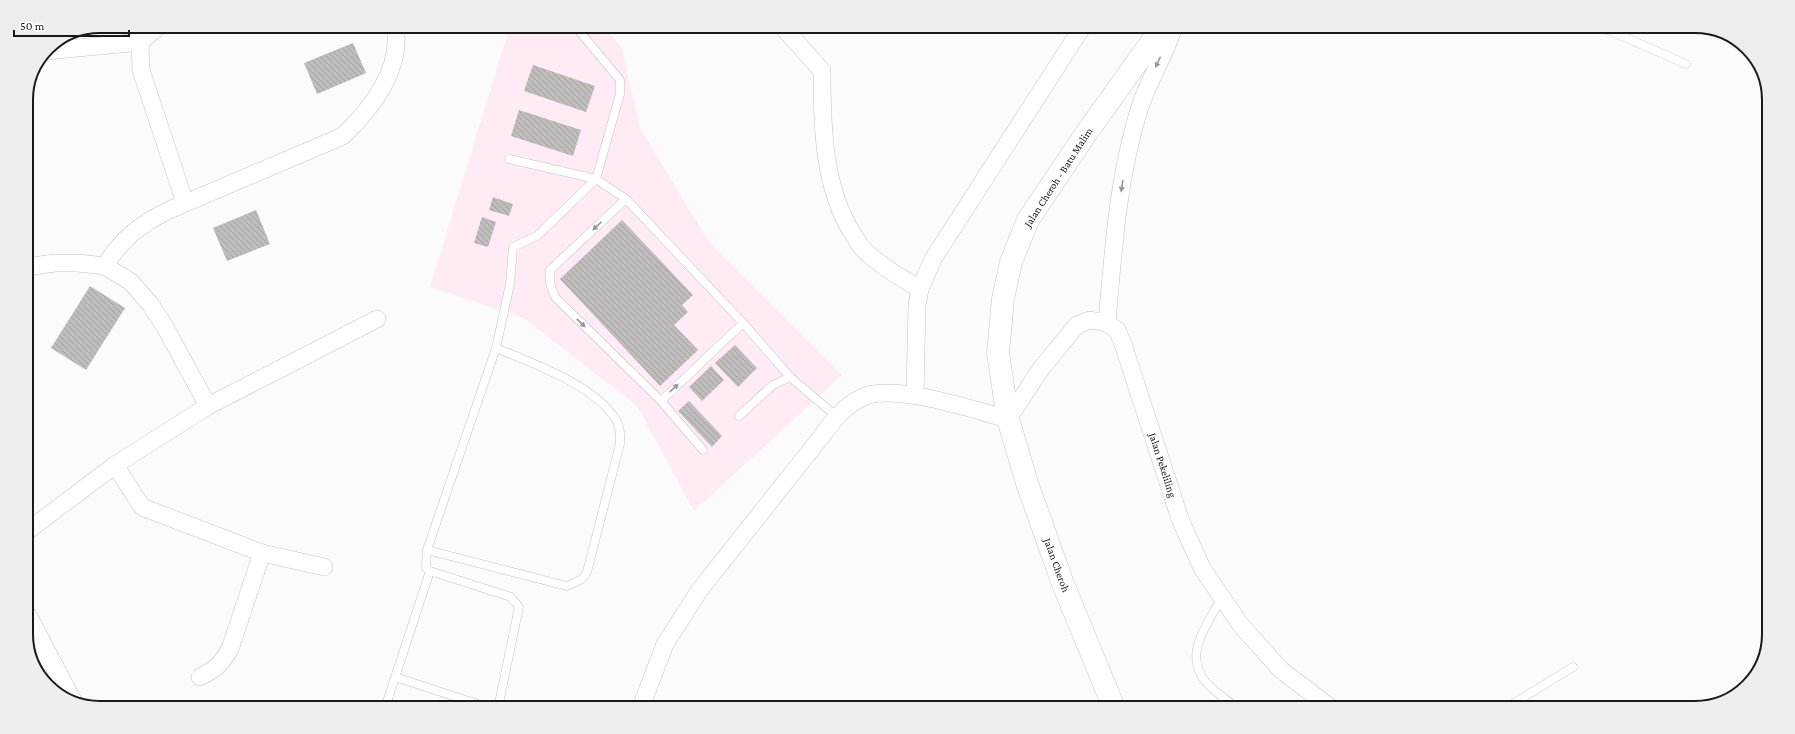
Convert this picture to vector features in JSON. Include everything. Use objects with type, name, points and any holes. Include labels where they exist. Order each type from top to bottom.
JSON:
[{"type":"main road","name":"Jalan Cheroh - Batu Malim","points":[[1008,419],[998,353],[1003,300],[1011,262],[1028,220],[1085,135],[1158,33]]},
{"type":"main road","name":"Jalan Cheroh","points":[[1008,419],[1027,483],[1063,584],[1111,701]]},
{"type":"street","points":[[56,50],[140,42],[151,33]]},
{"type":"street","points":[[105,266],[114,250],[130,234],[152,218],[343,136],[363,115],[379,94],[391,70],[396,52],[395,33]]},
{"type":"street","points":[[788,33],[822,71],[823,130],[836,203],[845,223],[862,248],[886,270],[920,289]]},
{"type":"street","points":[[915,394],[917,305],[920,289],[934,259],[1079,33]]},
{"type":"street","points":[[644,701],[665,644],[698,592],[836,416],[863,397],[874,394],[915,394],[1008,419],[1040,370],[1077,325],[1090,320],[1107,323],[1117,225],[1128,152],[1140,106],[1171,33]]},
{"type":"street","points":[[140,42],[141,70],[185,203]]},
{"type":"street","points":[[33,266],[56,262],[105,266],[131,282],[150,304],[165,328],[208,406]]},
{"type":"street","points":[[33,527],[115,465],[208,406],[377,319]]},
{"type":"street","name":"Jalan Pekeliling","points":[[1107,323],[1117,330],[1122,341],[1180,520],[1202,568],[1240,624],[1281,670],[1322,701]]},
{"type":"street","points":[[115,465],[142,507],[262,553],[324,567]]},
{"type":"street","points":[[200,677],[213,671],[222,663],[230,649],[262,553]]},
{"type":"street","points":[[33,629],[66,692]]},
{"type":"lane","points":[[499,701],[519,607],[511,597],[430,571],[426,568],[427,550],[496,348],[510,284],[513,247],[536,236],[596,179],[620,94],[620,80],[581,33]]},
{"type":"lane","points":[[1615,33],[1686,64]]},
{"type":"lane","points":[[509,159],[596,179],[626,199],[743,323],[790,377],[836,416]]},
{"type":"lane","points":[[626,199],[550,270],[550,283],[555,297],[661,401],[703,450]]},
{"type":"lane","points":[[661,401],[743,323]]},
{"type":"lane","points":[[427,550],[568,586],[582,579],[588,572],[620,444],[620,429],[616,420],[600,402],[568,379],[496,348]]},
{"type":"lane","points":[[739,416],[773,385],[790,377]]},
{"type":"lane","points":[[387,701],[430,571]]},
{"type":"lane","points":[[1222,597],[1197,646],[1195,658],[1196,666],[1206,682],[1229,701]]},
{"type":"lane","points":[[1517,701],[1573,667]]},
{"type":"lane","points":[[395,677],[469,701]]},
{"type":"shaded area","points":[[508,33],[609,33],[622,48],[640,128],[709,242],[842,375],[694,511],[637,406],[524,318],[430,287]]},
{"type":"building","points":[[353,43],[366,73],[317,94],[304,63]]},
{"type":"building","points":[[533,65],[595,86],[586,112],[524,91]]},
{"type":"building","points":[[519,110],[581,130],[573,156],[511,136]]},
{"type":"building","points":[[493,197],[513,204],[509,216],[489,210]]},
{"type":"building","points":[[256,210],[270,244],[227,261],[213,228]]},
{"type":"building","points":[[482,217],[496,222],[488,247],[474,243]]},
{"type":"building","points":[[622,220],[693,295],[682,305],[688,312],[674,325],[698,350],[660,386],[560,279]]},
{"type":"building","points":[[90,286],[125,308],[86,370],[51,348]]},
{"type":"building","points":[[735,345],[757,368],[738,387],[715,363]]},
{"type":"building","points":[[711,366],[724,380],[702,401],[689,387]]},
{"type":"building","points":[[689,401],[722,436],[712,447],[678,411]]}]
